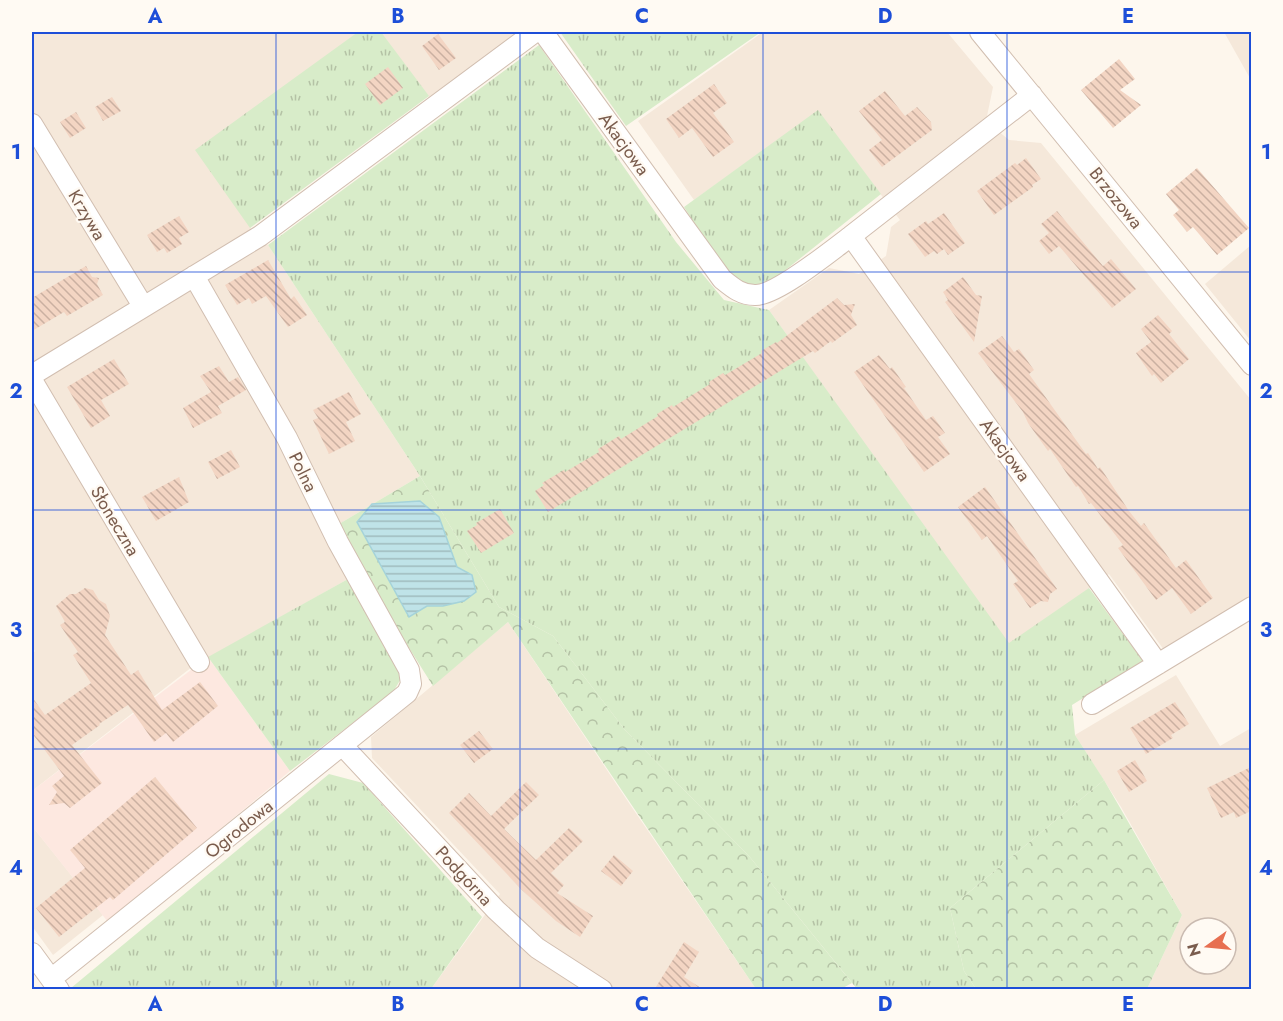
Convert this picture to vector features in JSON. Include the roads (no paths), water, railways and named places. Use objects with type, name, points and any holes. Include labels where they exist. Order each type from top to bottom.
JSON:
[{"type":"street","points":[[32,375],[260,236],[535,32]]},
{"type":"street","name":"Akacjowa","points":[[543,32],[722,279],[738,292],[757,296],[773,291],[851,236],[1032,95]]},
{"type":"street","name":"Brzozowa","points":[[980,32],[1251,365]]},
{"type":"street","name":"Krzywa","points":[[32,124],[143,306]]},
{"type":"street","name":"Akacjowa","points":[[851,236],[1158,664]]},
{"type":"street","name":"Polna","points":[[194,276],[287,438],[338,542],[409,670]]},
{"type":"street","name":"Słoneczna","points":[[32,380],[199,662]]},
{"type":"street","points":[[1092,704],[1251,607]]},
{"type":"street","name":"Ogrodowa","points":[[55,984],[342,744],[407,693],[411,684],[409,670]]},
{"type":"street","name":"Podgórna","points":[[342,744],[496,910],[537,948],[602,990]]},
{"type":"street","points":[[32,953],[55,984]]},
{"type":"water","points":[[420,501],[439,517],[457,567],[472,575],[476,592],[464,601],[443,606],[427,606],[409,617],[357,522],[372,504]]}]
